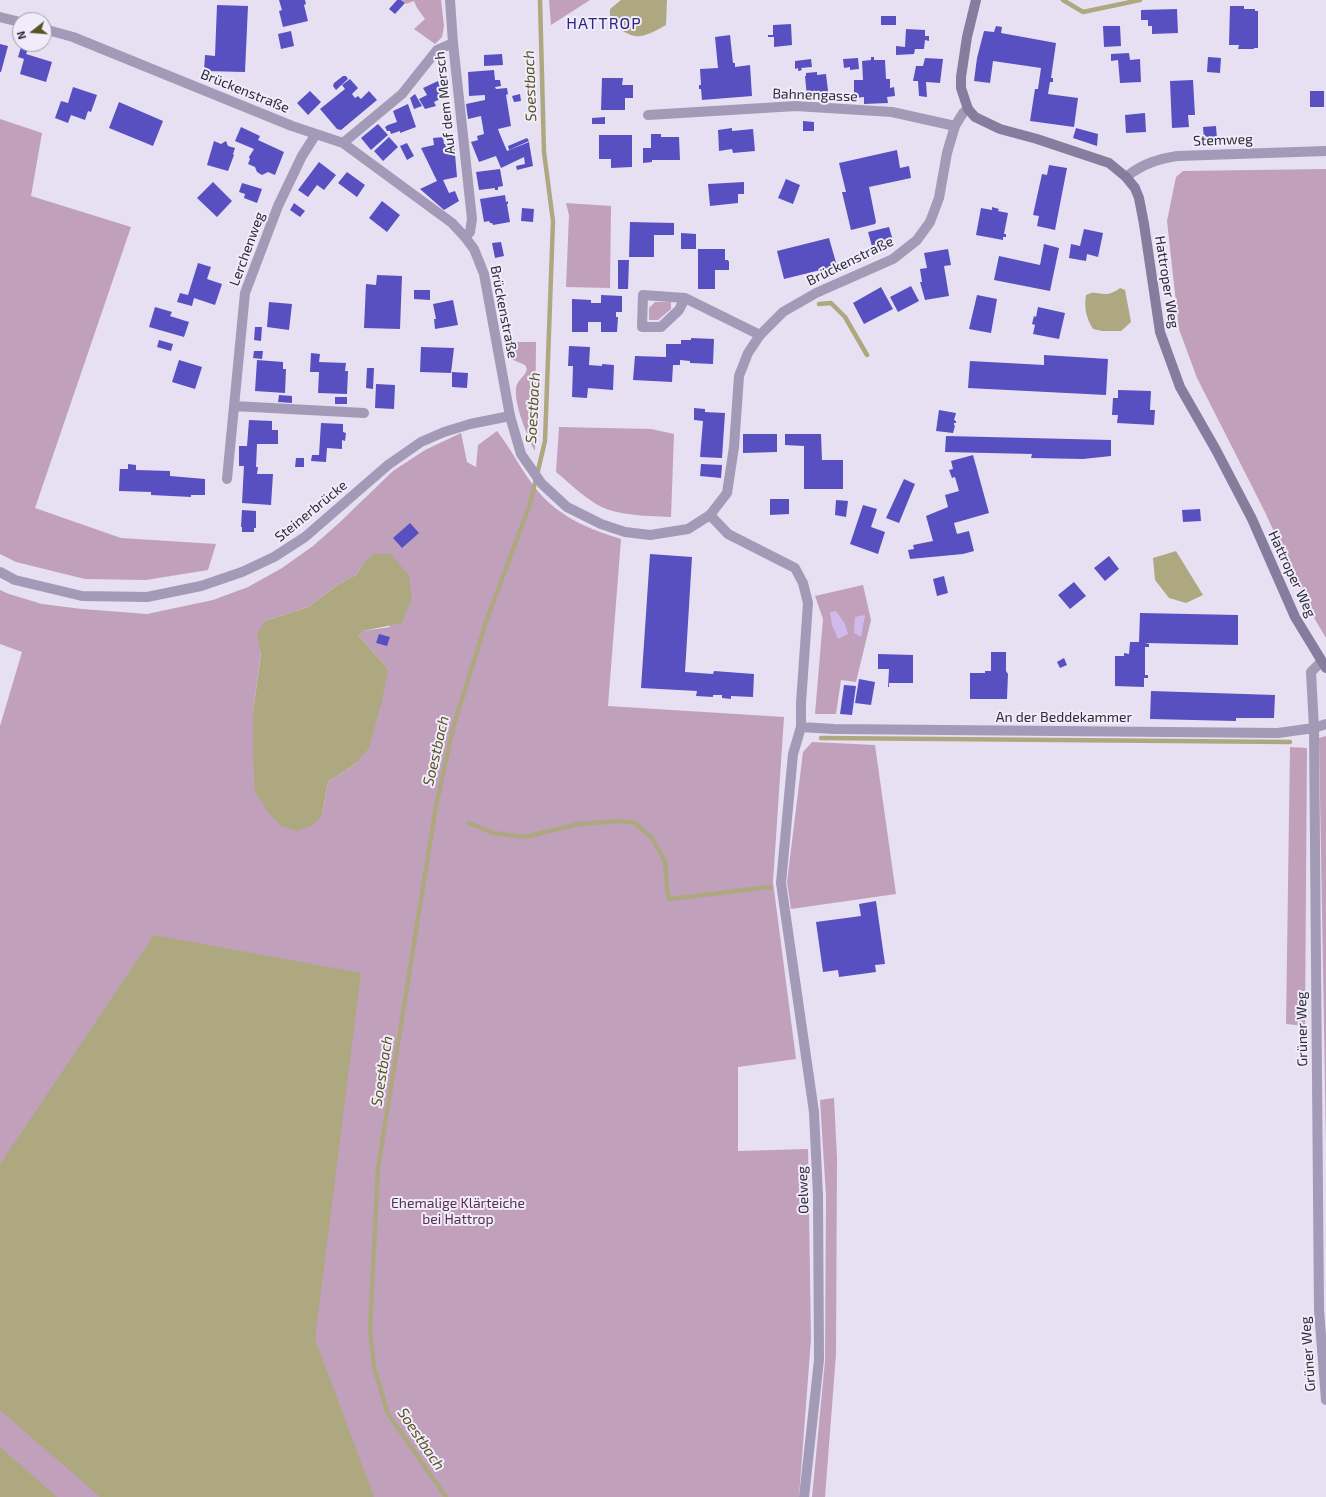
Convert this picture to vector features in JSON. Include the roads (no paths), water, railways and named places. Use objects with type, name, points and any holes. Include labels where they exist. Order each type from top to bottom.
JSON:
[{"type":"main road","points":[[968,109],[961,88],[961,77],[967,37],[976,0]]},
{"type":"main road","name":"Hattroper Weg","points":[[968,109],[975,117],[995,126],[1109,163],[1126,177],[1135,188],[1139,198],[1144,224],[1160,332],[1180,387],[1220,456],[1252,519],[1295,617],[1324,665]]},
{"type":"street","points":[[450,0],[453,43]]},
{"type":"street","points":[[0,17],[12,20]]},
{"type":"street","name":"Brückenstraße","points":[[52,31],[73,37],[285,123],[343,143],[452,223],[474,249],[484,274],[510,416],[521,454],[542,484],[567,507],[601,524],[625,532],[650,534],[688,529],[710,515],[727,492],[734,447],[739,376],[748,353],[760,335],[783,312],[816,293],[893,259],[917,240],[930,222],[939,198],[947,153],[955,126],[963,113],[968,109]]},
{"type":"street","name":"Auf dem Mersch","points":[[343,143],[402,94],[437,50],[453,43],[472,219],[470,232],[465,237]]},
{"type":"street","name":"Bahnengasse","points":[[648,115],[796,106],[892,112],[955,126]]},
{"type":"street","name":"Lerchenweg","points":[[227,479],[244,293],[278,206],[302,156],[316,134]]},
{"type":"street","name":"Stemweg","points":[[1126,177],[1147,163],[1177,156],[1326,151]]},
{"type":"street","points":[[685,298],[679,310],[661,327],[642,326],[643,295],[685,298],[760,335]]},
{"type":"street","points":[[234,406],[364,413]]},
{"type":"street","name":"Steinerbrücke","points":[[0,572],[15,580],[82,596],[147,596],[201,586],[242,572],[274,557],[310,532],[388,465],[421,442],[444,432],[470,424],[510,416]]},
{"type":"street","points":[[710,515],[728,534],[795,568],[803,583],[808,603],[801,703],[801,727]]},
{"type":"street","name":"Grüner Weg","points":[[1324,665],[1312,672],[1314,728],[1319,1310],[1326,1400]]},
{"type":"street","name":"An der Beddekammer","points":[[801,727],[842,730],[1278,732],[1314,728],[1326,724]]},
{"type":"street","name":"Oelweg","points":[[801,727],[793,754],[781,883],[814,1112],[818,1196],[819,1360],[804,1497]]},
{"type":"waterway","name":"Soestbach","points":[[446,1497],[388,1414],[374,1367],[370,1328],[378,1168],[436,806],[453,728],[487,619],[530,504],[545,441],[553,221],[544,152],[540,0]]},
{"type":"waterway","points":[[1063,0],[1083,12],[1140,0]]},
{"type":"waterway","points":[[819,304],[831,303],[845,317],[867,355]]},
{"type":"waterway","points":[[821,738],[1290,742]]},
{"type":"waterway","points":[[469,823],[493,833],[525,837],[579,824],[621,821],[635,823],[652,838],[665,861],[669,899],[770,887]]},
{"type":"district","name":"HATTROP","points":[[604,24]]},
{"type":"park label","name":"Ehemalige Klärteiche bei Hattrop","points":[[458,1212]]}]
